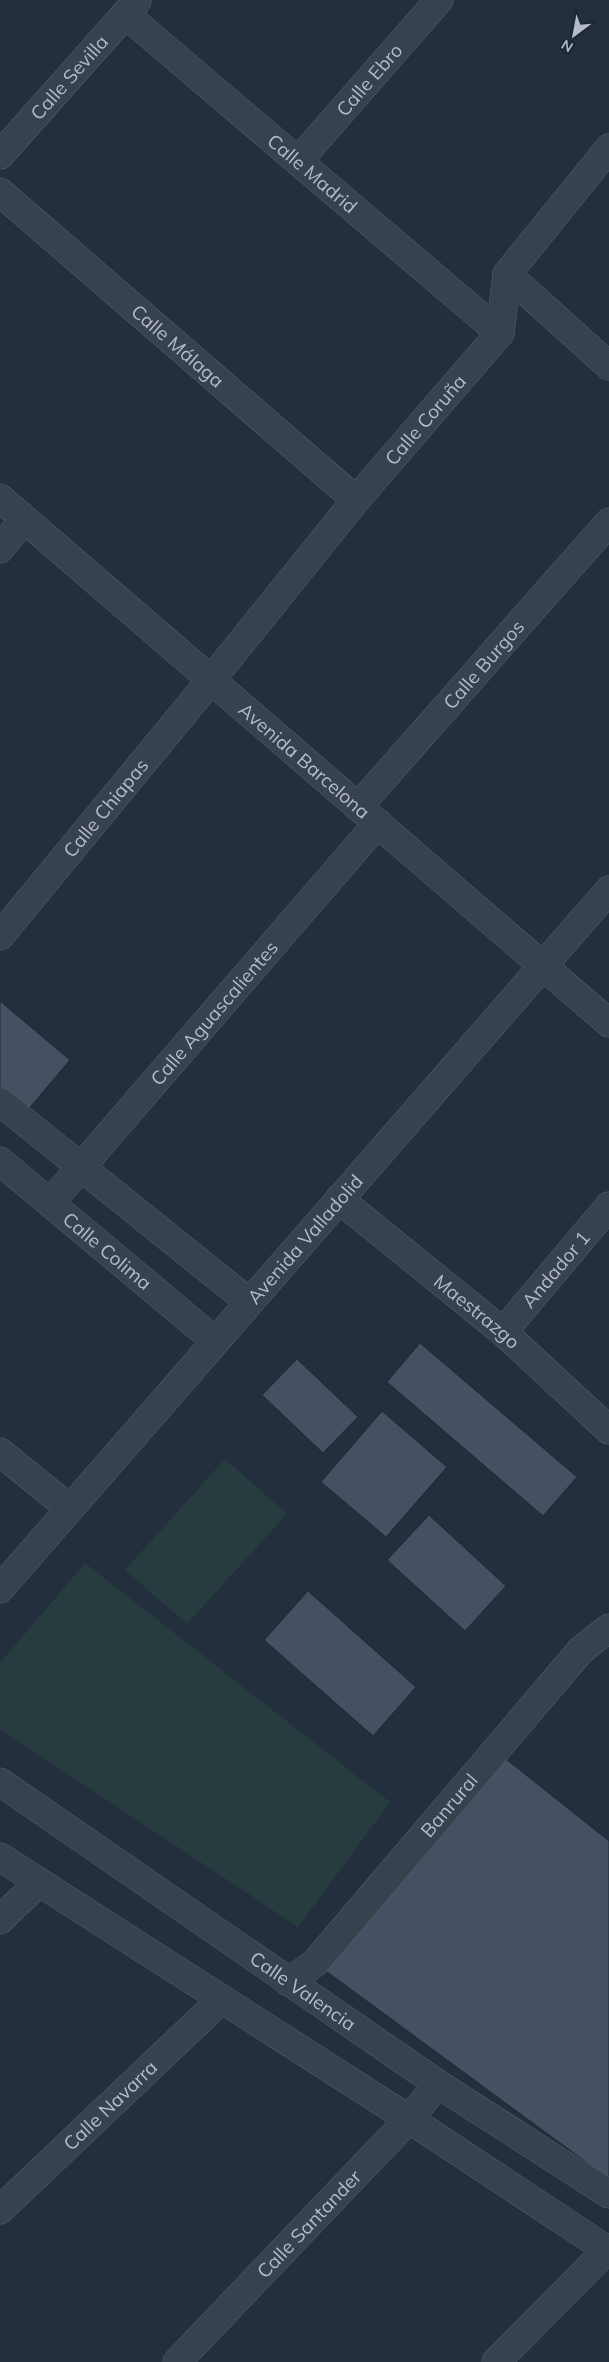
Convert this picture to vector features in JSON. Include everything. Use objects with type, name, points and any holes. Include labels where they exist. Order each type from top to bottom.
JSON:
[{"type":"street","name":"Calle Ebro","points":[[298,161],[439,0]]},
{"type":"street","name":"Calle Madrid","points":[[131,7],[298,161],[500,333]]},
{"type":"street","name":"Calle Sevilla","points":[[0,155],[131,7]]},
{"type":"street","points":[[500,333],[508,274],[609,148]]},
{"type":"street","name":"Calle Málaga","points":[[0,192],[356,500]]},
{"type":"street","points":[[508,274],[609,366]]},
{"type":"street","name":"Calle Coruña","points":[[211,680],[356,500],[500,333]]},
{"type":"street","name":"Avenida Barcelona","points":[[0,498],[609,1023]]},
{"type":"street","points":[[0,549],[24,520]]},
{"type":"street","name":"Calle Burgos","points":[[368,815],[609,522]]},
{"type":"street","name":"Calle Chiapas","points":[[0,936],[211,680]]},
{"type":"street","name":"Calle Aguascalientes","points":[[50,1203],[82,1167],[368,815]]},
{"type":"street","name":"Avenida Valladolid","points":[[0,1589],[609,890]]},
{"type":"street","points":[[0,1102],[249,1302]]},
{"type":"street","name":"Calle Colima","points":[[0,1161],[215,1340]]},
{"type":"street","name":"Maestrazgo","points":[[339,1199],[503,1332],[609,1430]]},
{"type":"street","name":"Andador 1","points":[[503,1332],[609,1206]]},
{"type":"street","points":[[0,1452],[69,1508]]},
{"type":"street","name":"Banrural","points":[[288,1982],[315,1963],[582,1650],[609,1628]]},
{"type":"street","name":"Calle Valencia","points":[[0,1782],[438,2084],[609,2194]]},
{"type":"street","points":[[0,1857],[410,2119],[608,2250],[496,2362]]},
{"type":"street","points":[[0,1920],[39,1882]]},
{"type":"street","name":"Calle Navarra","points":[[0,2210],[222,1999]]},
{"type":"street","name":"Calle Santander","points":[[177,2362],[410,2119],[438,2084]]},
{"type":"green space","points":[[225,1459],[287,1514],[187,1624],[125,1570]]},
{"type":"green space","points":[[85,1563],[390,1802],[298,1927],[0,1729],[0,1663]]},
{"type":"building","points":[[0,1001],[70,1060],[20,1119],[0,1102]]},
{"type":"building","points":[[420,1343],[577,1477],[543,1516],[387,1382]]},
{"type":"building","points":[[297,1359],[358,1417],[323,1453],[262,1395]]},
{"type":"building","points":[[382,1411],[447,1467],[386,1537],[321,1482]]},
{"type":"building","points":[[429,1515],[506,1586],[465,1631],[387,1560]]},
{"type":"building","points":[[308,1591],[416,1687],[373,1736],[264,1640]]},
{"type":"building","points":[[501,1755],[609,1841],[609,2179],[315,1963]]}]
